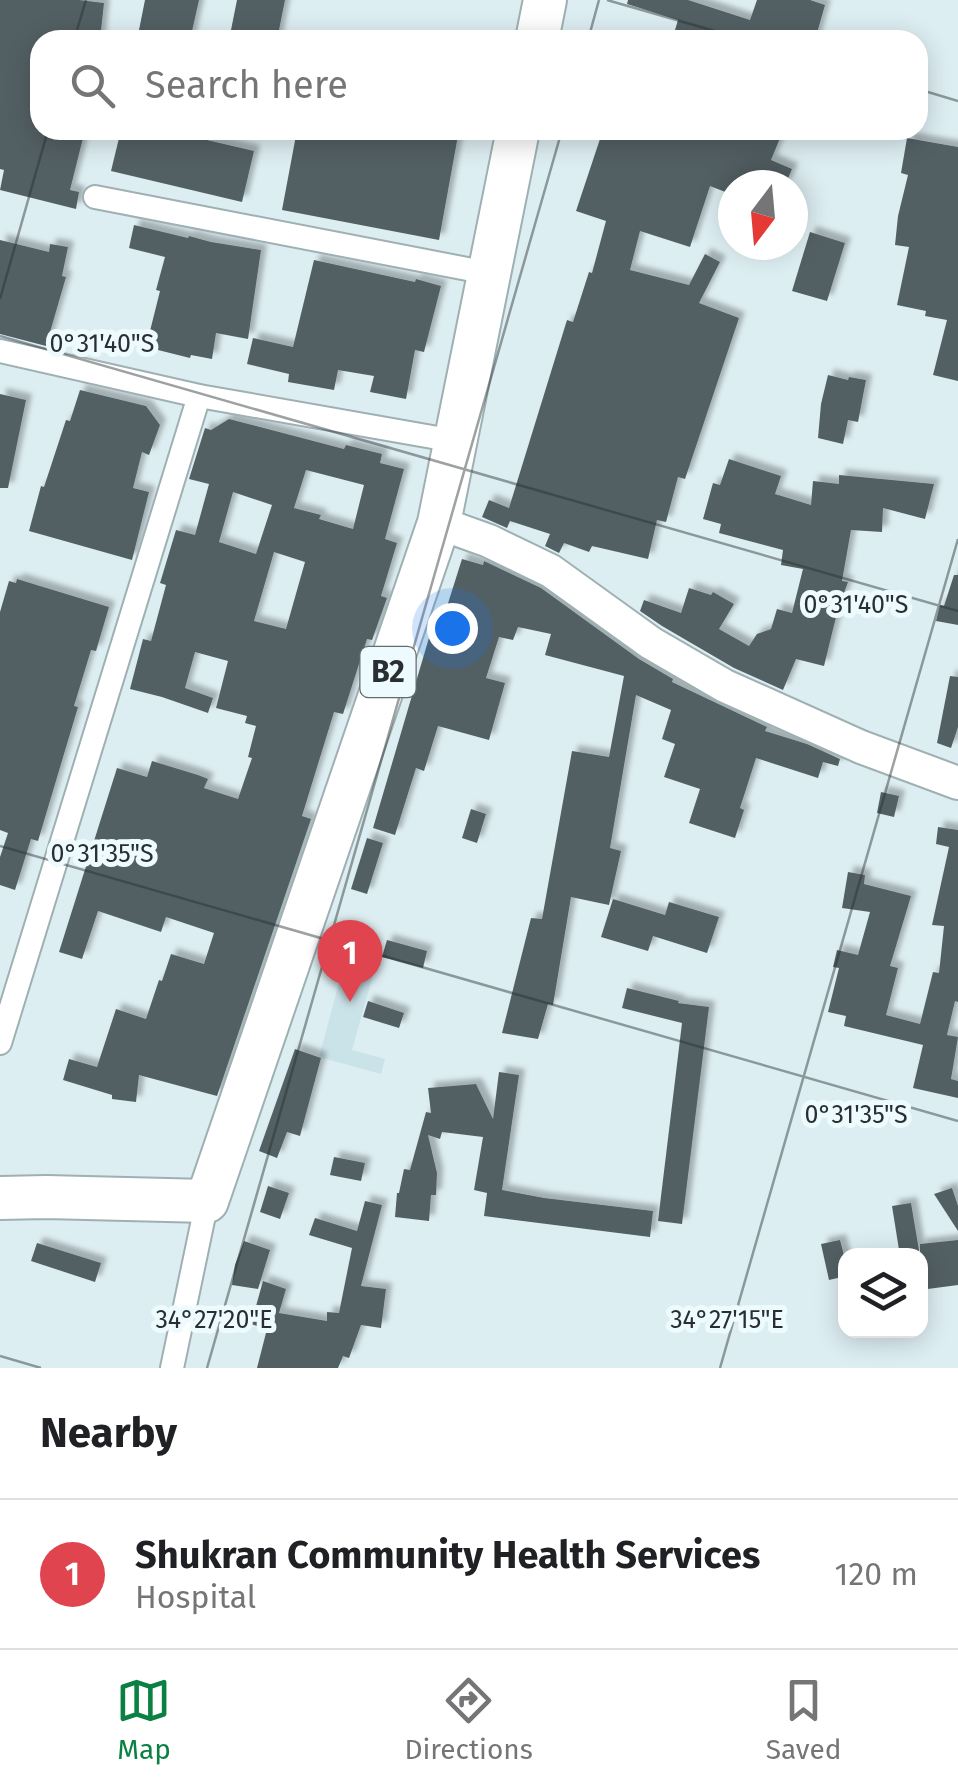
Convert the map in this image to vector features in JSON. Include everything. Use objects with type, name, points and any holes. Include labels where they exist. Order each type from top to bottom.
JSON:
[{"type":"highway","points":[[538,30],[545,0]]},
{"type":"highway","name":"B2","points":[[207,1201],[439,523],[516,140]]},
{"type":"highway","points":[[0,1198],[207,1201]]},
{"type":"street","points":[[95,198],[488,273]]},
{"type":"street","points":[[0,351],[200,396],[455,441]]},
{"type":"street","points":[[0,1044],[200,396]]},
{"type":"street","points":[[439,523],[551,571],[651,643],[725,686],[860,747],[958,783]]},
{"type":"street","points":[[172,1368],[207,1201]]},
{"type":"shaded area","points":[[349,946],[379,954],[352,1050],[385,1059],[381,1074],[319,1057]]},
{"type":"building","points":[[0,0],[104,3],[101,30],[30,30],[30,140],[82,140],[70,190],[79,192],[76,209],[0,190],[4,170],[0,169]]},
{"type":"building","points":[[145,0],[199,0],[192,30],[139,30]]},
{"type":"building","points":[[237,0],[285,0],[279,30],[231,30]]},
{"type":"building","points":[[628,0],[688,0],[750,20],[757,0],[810,0],[825,5],[818,30],[675,30],[678,20],[627,4]]},
{"type":"building","points":[[119,140],[207,140],[254,151],[242,202],[111,171]]},
{"type":"building","points":[[295,140],[457,140],[439,240],[282,210]]},
{"type":"building","points":[[600,140],[779,140],[771,160],[792,169],[718,170],[718,189],[710,186],[690,247],[640,231],[630,270],[689,285],[705,254],[720,262],[699,303],[739,318],[685,479],[678,477],[666,522],[657,520],[648,559],[592,546],[589,552],[564,543],[559,553],[545,546],[550,534],[510,521],[507,528],[482,517],[489,500],[509,508],[567,320],[573,322],[606,221],[576,211]]},
{"type":"building","points":[[907,140],[958,147],[958,381],[933,375],[947,320],[897,305],[909,247],[895,245],[908,175],[901,173]]},
{"type":"building","points":[[134,225],[261,250],[248,339],[216,333],[212,359],[146,347],[165,257],[129,248]]},
{"type":"building","points":[[810,232],[845,243],[827,301],[792,291],[801,260],[808,260]]},
{"type":"building","points":[[0,240],[49,252],[50,244],[68,247],[62,276],[66,277],[46,346],[0,334]]},
{"type":"building","points":[[314,260],[441,286],[424,352],[415,350],[406,399],[370,392],[374,376],[338,370],[334,390],[288,382],[289,374],[247,364],[253,338],[293,347]]},
{"type":"building","points":[[828,375],[866,380],[858,422],[848,420],[843,444],[818,438]]},
{"type":"building","points":[[80,390],[146,406],[160,425],[149,455],[142,452],[133,488],[149,492],[132,560],[29,531],[41,486],[44,487]]},
{"type":"building","points":[[0,394],[26,400],[8,488],[0,488]]},
{"type":"building","points":[[229,419],[344,449],[346,445],[382,454],[380,463],[404,469],[385,539],[397,543],[381,596],[387,598],[372,640],[367,639],[343,714],[334,712],[302,816],[311,819],[217,1096],[139,1075],[136,1102],[112,1099],[112,1095],[63,1080],[69,1059],[97,1067],[116,1009],[146,1019],[171,954],[204,964],[214,933],[166,917],[161,932],[98,911],[82,959],[59,952],[117,768],[147,777],[152,761],[208,779],[204,788],[238,799],[252,758],[248,757],[256,726],[245,723],[247,716],[216,708],[228,661],[195,652],[185,688],[213,698],[208,713],[130,689],[143,639],[151,641],[166,585],[160,583],[176,530],[195,535],[209,484],[189,479],[205,428],[211,430]],"holes":[[[306,470],[364,485],[353,529],[294,508]],[[233,492],[272,505],[256,554],[219,542]],[[274,552],[305,562],[286,629],[254,621]]]},
{"type":"building","points":[[729,459],[781,476],[775,494],[811,505],[813,481],[839,484],[839,475],[934,484],[925,519],[883,508],[882,532],[851,530],[842,581],[848,582],[824,666],[796,659],[783,690],[734,668],[640,611],[644,600],[681,613],[689,588],[711,595],[713,592],[734,604],[719,629],[749,646],[757,634],[771,629],[777,609],[792,613],[803,569],[781,565],[783,550],[719,533],[721,524],[703,519],[713,483],[720,485]]},
{"type":"building","points":[[462,559],[483,565],[484,561],[541,588],[673,679],[672,682],[767,727],[765,731],[840,759],[838,766],[823,762],[818,778],[756,758],[735,838],[689,823],[700,789],[664,777],[675,744],[662,739],[671,710],[636,695],[610,848],[621,851],[609,905],[571,897],[553,1005],[548,1004],[538,1039],[502,1033],[531,918],[542,919],[572,751],[609,757],[624,676],[545,655],[551,634],[518,627],[513,640],[499,637],[486,678],[505,683],[489,740],[438,726],[424,771],[416,768],[395,835],[373,828],[436,614],[444,616]]},
{"type":"building","points":[[954,575],[958,575],[958,625],[936,621]]},
{"type":"building","points":[[17,579],[109,607],[74,706],[78,707],[38,841],[31,839],[15,890],[0,885],[0,857],[8,833],[0,830],[0,612],[9,581],[16,583]]},
{"type":"building","points":[[950,676],[958,677],[958,727],[951,748],[937,743]]},
{"type":"building","points":[[881,792],[899,796],[894,817],[877,813]]},
{"type":"building","points":[[471,809],[486,814],[477,843],[462,838]]},
{"type":"building","points":[[938,827],[958,830],[958,1002],[955,1001],[947,1035],[958,1037],[951,1079],[958,1081],[958,1098],[913,1088],[923,1045],[844,1026],[846,1016],[828,1012],[839,968],[833,967],[837,950],[858,955],[870,912],[842,908],[848,872],[865,875],[864,884],[911,896],[890,966],[898,968],[886,1015],[920,1024],[933,972],[939,973],[944,926],[932,925],[949,847],[936,844]]},
{"type":"building","points":[[367,838],[383,843],[367,894],[351,889]]},
{"type":"building","points":[[613,899],[665,915],[669,902],[719,917],[707,953],[653,936],[648,951],[601,937]]},
{"type":"building","points":[[387,940],[427,951],[423,968],[382,957]]},
{"type":"building","points":[[627,988],[678,1003],[709,1007],[682,1224],[658,1221],[682,1023],[622,1008]]},
{"type":"building","points":[[368,1001],[404,1013],[399,1028],[363,1017]]},
{"type":"building","points":[[295,1049],[321,1058],[300,1136],[287,1132],[277,1158],[259,1151]]},
{"type":"building","points":[[499,1072],[519,1075],[502,1190],[653,1211],[650,1237],[484,1216],[487,1193],[474,1190],[483,1137],[442,1132],[440,1139],[428,1135],[437,1173],[429,1221],[395,1217],[404,1169],[410,1170],[426,1112],[431,1113],[428,1088],[476,1084],[493,1119]]},
{"type":"building","points":[[334,1157],[365,1163],[361,1181],[330,1175]]},
{"type":"building","points":[[268,1186],[289,1193],[280,1219],[260,1212]]},
{"type":"building","points":[[952,1188],[958,1206],[958,1231],[934,1194]]},
{"type":"building","points":[[365,1201],[382,1205],[361,1286],[386,1289],[381,1328],[361,1325],[349,1358],[343,1356],[338,1368],[257,1368],[267,1329],[251,1324],[263,1281],[286,1289],[279,1313],[327,1321],[327,1312],[339,1313],[352,1248],[309,1235],[315,1218],[357,1231]]},
{"type":"building","points":[[911,1203],[919,1248],[899,1248],[892,1206]]},
{"type":"building","points":[[840,1240],[838,1278],[829,1280],[821,1244]]},
{"type":"building","points":[[958,1240],[958,1285],[928,1289],[928,1248],[920,1248],[920,1244]]},
{"type":"building","points":[[244,1241],[270,1250],[258,1289],[232,1285]]},
{"type":"building","points":[[37,1243],[101,1263],[95,1282],[31,1261]]},
{"type":"place","name":"Shukran Community Health Services","points":[[350,1002]]}]
